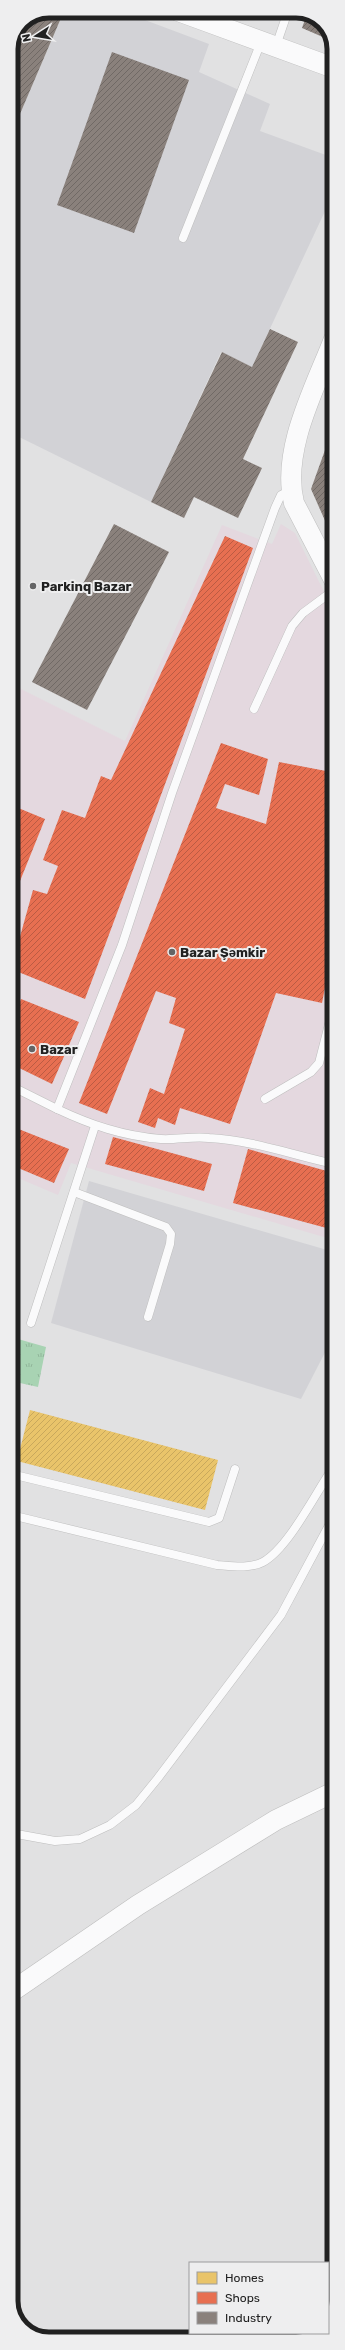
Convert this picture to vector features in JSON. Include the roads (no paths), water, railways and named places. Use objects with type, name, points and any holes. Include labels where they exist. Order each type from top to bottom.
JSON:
[{"type":"street","points":[[204,18],[215,21],[268,44],[327,65]]},
{"type":"street","points":[[326,546],[294,503],[291,490],[291,474],[296,438],[327,357]]},
{"type":"street","points":[[18,1987],[138,1905],[276,1820],[327,1795]]},
{"type":"lane","points":[[183,238],[268,44],[284,18]]},
{"type":"lane","points":[[57,1109],[122,945],[172,793],[275,508],[281,495],[291,490]]},
{"type":"lane","points":[[254,709],[292,626],[303,613],[327,595]]},
{"type":"lane","points":[[265,1100],[311,1072],[319,1063],[327,1032]]},
{"type":"lane","points":[[18,1090],[95,1126],[119,1134],[162,1139],[209,1138],[237,1141],[327,1162]]},
{"type":"lane","points":[[31,1323],[95,1126]]},
{"type":"lane","points":[[74,1192],[166,1227],[171,1234],[148,1317]]},
{"type":"lane","points":[[18,1476],[209,1522],[219,1518],[235,1469]]},
{"type":"lane","points":[[18,1517],[218,1565],[244,1566],[262,1562],[282,1546],[327,1477]]},
{"type":"lane","points":[[18,1834],[55,1841],[80,1839],[110,1825],[136,1805],[281,1615],[327,1529]]},
{"type":"place","name":"Parkinq Bazar","points":[[33,586]]},
{"type":"place","name":"Bazar Şəmkir","points":[[172,952]]},
{"type":"place","name":"Bazar","points":[[32,1049]]}]
